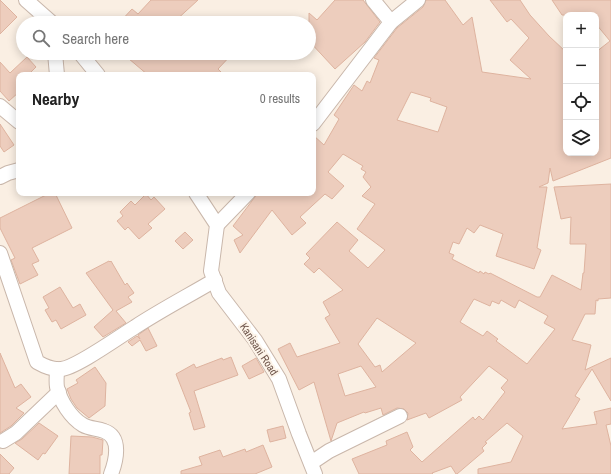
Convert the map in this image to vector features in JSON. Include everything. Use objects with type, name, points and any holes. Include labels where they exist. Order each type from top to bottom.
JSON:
[{"type":"street","points":[[26,0],[38,6],[46,16]]},
{"type":"street","points":[[373,0],[391,22]]},
{"type":"street","points":[[316,120],[391,22],[418,0]]},
{"type":"street","points":[[56,60],[57,72]]},
{"type":"street","points":[[86,60],[96,72]]},
{"type":"street","points":[[0,106],[16,119]]},
{"type":"street","points":[[0,177],[16,171]]},
{"type":"street","points":[[198,196],[217,225],[245,196]]},
{"type":"street","name":"Kanisani Road","points":[[217,225],[211,271],[219,293],[256,340],[279,379],[313,468]]},
{"type":"street","points":[[0,253],[37,362],[56,369],[74,365],[214,280]]},
{"type":"street","points":[[56,369],[57,388],[70,413],[84,426],[102,430],[112,435],[116,451],[111,474]]},
{"type":"street","points":[[4,441],[16,433],[59,392]]},
{"type":"street","points":[[313,468],[329,451],[400,416]]},
{"type":"building","points":[[0,0],[16,16],[16,18],[0,34]]},
{"type":"building","points":[[151,0],[198,0],[181,16],[126,16],[132,9],[138,14]]},
{"type":"building","points":[[335,0],[363,0],[380,22],[365,42],[335,69],[316,49],[316,19],[317,20]]},
{"type":"building","points":[[426,0],[445,0],[463,25],[472,17],[482,72],[531,79],[510,60],[529,38],[511,19],[507,22],[490,0],[520,0],[530,15],[563,49],[563,156],[599,156],[599,50],[610,41],[599,28],[599,12],[563,12],[562,15],[552,0],[611,0],[611,158],[553,181],[550,168],[548,183],[539,187],[547,187],[537,248],[541,250],[534,269],[496,256],[503,234],[480,225],[474,233],[467,228],[459,244],[453,242],[449,253],[454,255],[452,259],[479,273],[480,271],[484,274],[485,272],[490,273],[537,297],[540,297],[552,275],[581,290],[586,244],[570,244],[571,217],[561,219],[554,187],[611,184],[611,298],[598,299],[598,301],[596,300],[595,314],[585,314],[572,340],[591,345],[585,370],[611,358],[611,401],[592,369],[575,396],[580,399],[562,429],[597,424],[594,412],[611,408],[611,424],[606,425],[611,446],[611,474],[478,474],[478,469],[511,462],[523,436],[507,423],[485,442],[487,443],[482,448],[484,451],[457,474],[451,466],[432,473],[433,474],[359,474],[352,459],[387,445],[386,441],[407,432],[413,447],[410,450],[422,462],[473,417],[475,420],[479,416],[483,420],[505,392],[501,388],[508,380],[489,366],[460,397],[462,400],[429,418],[426,413],[407,420],[408,413],[404,409],[397,408],[383,415],[381,408],[365,413],[364,412],[337,423],[331,441],[314,382],[299,390],[278,349],[290,343],[297,357],[340,343],[325,318],[330,315],[323,302],[343,290],[319,268],[314,273],[304,264],[310,258],[306,254],[337,222],[358,240],[349,251],[368,268],[385,250],[357,229],[375,204],[362,196],[371,187],[363,177],[366,172],[361,169],[363,166],[343,154],[328,172],[344,186],[332,199],[325,194],[300,217],[306,223],[292,235],[272,210],[240,253],[234,240],[243,235],[233,226],[256,196],[316,196],[316,138],[324,145],[339,119],[334,115],[354,85],[362,91],[367,81],[370,83],[379,60],[374,58],[397,28],[423,7]],"holes":[[[411,92],[431,98],[430,101],[447,107],[438,132],[397,120]],[[474,299],[490,306],[492,301],[499,304],[501,300],[515,308],[519,300],[548,316],[544,323],[555,329],[527,364],[496,341],[498,339],[487,331],[483,336],[460,322]],[[377,318],[416,343],[382,372],[380,365],[375,367],[358,344]],[[361,366],[376,387],[345,396],[338,374]]]},
{"type":"building","points":[[24,60],[30,60],[36,67],[31,72],[16,72],[16,95],[9,101],[0,91],[0,62],[10,73]]},
{"type":"building","points":[[130,60],[226,60],[218,69],[221,72],[144,72]]},
{"type":"building","points":[[0,124],[14,145],[4,152],[0,146]]},
{"type":"building","points":[[44,196],[56,196],[72,228],[32,248],[39,261],[32,264],[38,275],[20,284],[11,260],[15,258],[0,228],[0,218]]},
{"type":"building","points":[[144,196],[148,196],[151,200],[154,197],[165,209],[148,224],[152,228],[139,239],[128,227],[125,230],[117,221],[123,216],[120,212],[131,201],[135,205]]},
{"type":"building","points":[[185,232],[193,240],[183,249],[175,241]]},
{"type":"building","points":[[111,261],[125,285],[127,283],[134,293],[128,297],[132,302],[116,311],[126,323],[103,337],[94,327],[113,310],[86,273]]},
{"type":"building","points":[[60,287],[73,308],[80,304],[86,315],[61,329],[56,320],[52,322],[45,310],[49,308],[43,297]]},
{"type":"building","points":[[148,328],[157,346],[146,351],[140,340],[132,346],[128,342],[137,336],[140,339],[138,335]]},
{"type":"building","points":[[0,353],[15,388],[21,384],[31,397],[16,408],[24,413],[11,426],[0,433]]},
{"type":"building","points":[[231,357],[238,375],[194,391],[205,427],[194,430],[189,413],[191,412],[176,374],[194,364],[196,368],[222,358],[223,360]]},
{"type":"building","points":[[256,358],[264,372],[249,379],[242,366]]},
{"type":"building","points":[[95,367],[106,383],[105,406],[89,418],[77,408],[67,389],[78,383],[76,380]]},
{"type":"building","points":[[39,423],[58,436],[45,454],[43,453],[38,460],[15,443],[22,439]]},
{"type":"building","points":[[283,426],[286,438],[270,442],[267,430]]},
{"type":"building","points":[[71,436],[92,437],[103,440],[102,455],[100,455],[100,474],[69,474]]},
{"type":"building","points":[[263,445],[272,467],[255,474],[181,474],[181,471],[202,465],[199,457],[220,450],[223,457],[245,449],[246,452]]},
{"type":"building","points":[[0,454],[14,468],[9,474],[0,474]]}]
